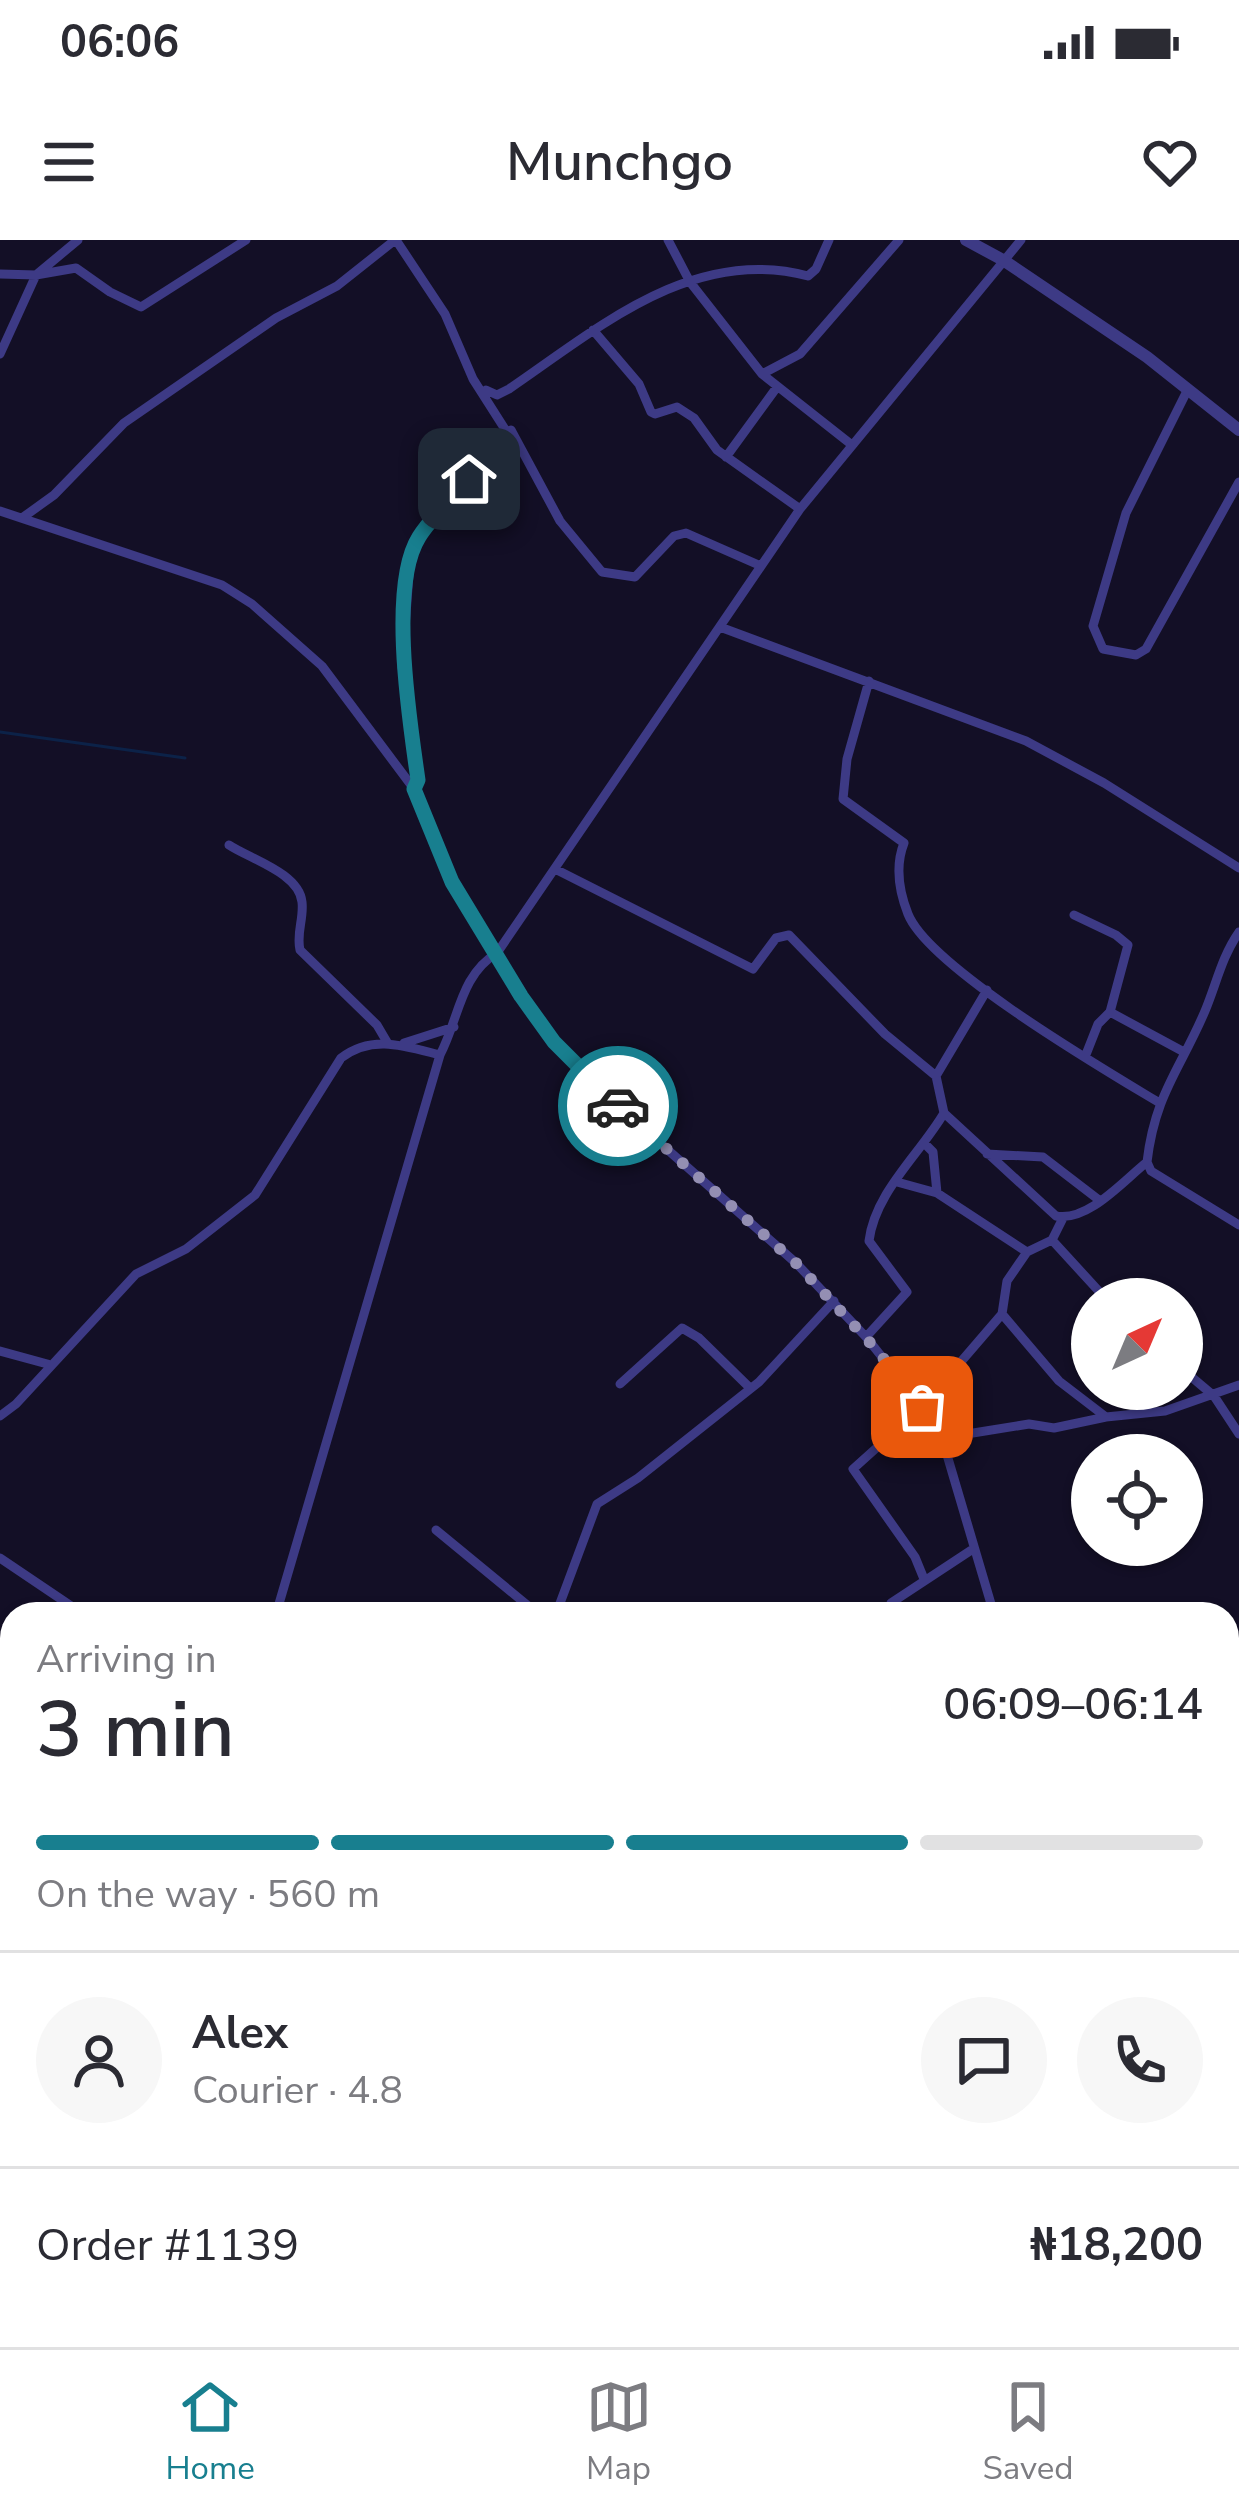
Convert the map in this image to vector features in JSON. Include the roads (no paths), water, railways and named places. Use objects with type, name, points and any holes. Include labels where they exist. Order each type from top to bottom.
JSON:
[{"type":"street","points":[[0,354],[36,275],[78,240]]},
{"type":"street","points":[[0,274],[36,275],[76,268],[141,307],[246,240]]},
{"type":"street","points":[[22,518],[54,495],[124,423],[276,318],[337,286],[395,240],[445,314],[472,379],[510,437],[418,538],[410,561],[402,667],[418,780],[414,789]]},
{"type":"street","points":[[668,240],[690,282],[763,374],[852,445]]},
{"type":"street","points":[[491,394],[509,388],[628,307],[711,273],[808,276],[830,240]]},
{"type":"street","points":[[763,374],[800,354],[898,240]]},
{"type":"street","points":[[966,240],[1147,357],[1239,430]]},
{"type":"street","points":[[280,1602],[461,994],[556,870],[800,508],[1021,240]]},
{"type":"street","points":[[593,330],[639,384],[651,412],[677,406],[686,410],[726,457],[800,508]]},
{"type":"street","points":[[472,379],[491,394],[560,520],[602,572],[634,577],[674,536],[686,532],[761,566]]},
{"type":"street","points":[[726,457],[777,387]]},
{"type":"street","points":[[1187,389],[1126,513],[1093,626],[1102,649],[1136,655],[1146,649],[1239,482]]},
{"type":"street","points":[[0,512],[222,585],[252,604],[322,666],[414,789],[452,882],[554,1042],[593,1084],[796,1263],[866,1337],[922,1407],[941,1438],[990,1602]]},
{"type":"street","points":[[719,627],[1026,741],[1104,783],[1239,868]]},
{"type":"street","points":[[869,681],[847,759],[844,799],[904,843],[896,865],[909,916],[945,956],[987,989],[1084,1058],[1158,1102]]},
{"type":"street","points":[[229,845],[291,882],[303,905],[297,938],[300,950],[393,1043],[440,1054]]},
{"type":"street","points":[[556,870],[753,969],[776,938],[789,935],[885,1034],[935,1076],[944,1113],[1064,1218]]},
{"type":"street","points":[[1074,915],[1128,945],[1110,1012],[1098,1024],[1084,1058]]},
{"type":"street","points":[[1239,932],[1204,1014],[1158,1102],[1148,1162],[1151,1171],[1239,1225]]},
{"type":"street","points":[[935,1076],[987,989]]},
{"type":"street","points":[[1110,1012],[1184,1052]]},
{"type":"street","points":[[0,1416],[136,1274],[186,1249],[255,1196],[341,1058],[353,1048],[454,1027]]},
{"type":"street","points":[[866,1337],[907,1292],[869,1241],[871,1225],[944,1113]]},
{"type":"street","points":[[924,1143],[933,1152],[937,1192]]},
{"type":"street","points":[[987,1154],[1042,1157],[1099,1200]]},
{"type":"street","points":[[924,1579],[915,1557],[853,1469],[922,1407],[1002,1314],[1007,1281],[1027,1252],[1052,1240],[1064,1218],[1082,1213],[1148,1162]]},
{"type":"street","points":[[897,1182],[937,1192],[1027,1252]]},
{"type":"street","points":[[1052,1240],[1087,1278]]},
{"type":"street","points":[[560,1602],[597,1504],[638,1478],[750,1388],[834,1301]]},
{"type":"street","points":[[1002,1314],[1059,1381],[1106,1417]]},
{"type":"street","points":[[620,1384],[682,1328],[750,1388]]},
{"type":"street","points":[[0,1351],[51,1365]]},
{"type":"street","points":[[941,1438],[1165,1411],[1239,1385]]},
{"type":"street","points":[[1203,1387],[1239,1434]]},
{"type":"street","points":[[436,1530],[523,1602]]},
{"type":"street","points":[[891,1602],[974,1549]]},
{"type":"street","points":[[0,1558],[65,1602]]},
{"type":"waterway","points":[[0,732],[185,758]]}]
